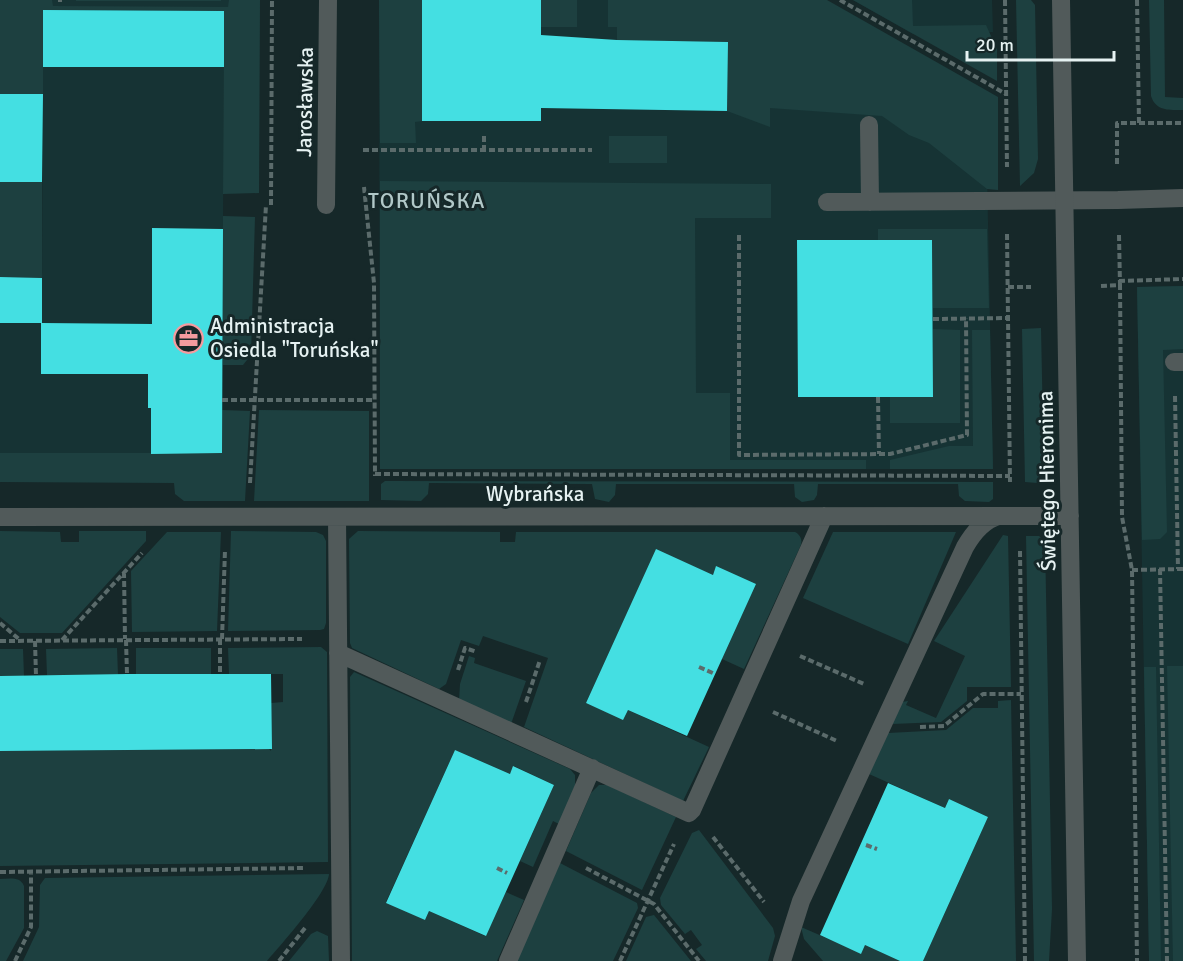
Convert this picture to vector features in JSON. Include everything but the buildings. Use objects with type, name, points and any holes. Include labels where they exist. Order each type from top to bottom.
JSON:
[{"type":"street","name":"Jarosławska","points":[[326,205],[328,0]]},
{"type":"street","name":"Świętego Hieronima","points":[[1061,0],[1077,961]]},
{"type":"street","points":[[869,125],[870,202]]},
{"type":"street","points":[[827,201],[1064,201],[1183,198]]},
{"type":"street","points":[[338,646],[515,733],[691,812],[824,516]]},
{"type":"street","points":[[782,961],[801,901],[965,547],[984,523],[1001,516]]},
{"type":"street","name":"Wybrańska","points":[[0,517],[1070,516]]},
{"type":"street","points":[[337,517],[341,961]]},
{"type":"street","points":[[507,961],[592,768]]},
{"type":"path","points":[[249,517],[269,205],[272,0]]},
{"type":"path","points":[[840,0],[1006,94]]},
{"type":"path","points":[[1137,0],[1139,123]]},
{"type":"path","points":[[1137,961],[1132,570],[1122,518],[1117,123],[1183,123]]},
{"type":"path","points":[[484,136],[484,149]]},
{"type":"path","points":[[363,150],[592,150]]},
{"type":"path","points":[[364,181],[373,265],[375,516]]},
{"type":"path","points":[[739,235],[739,455],[890,454],[967,435],[966,318]]},
{"type":"path","points":[[1008,288],[1183,279]]},
{"type":"path","points":[[933,318],[1008,318]]},
{"type":"path","points":[[1132,570],[1180,569],[1178,362]]},
{"type":"path","points":[[878,397],[879,454]]},
{"type":"path","points":[[222,400],[375,400]]},
{"type":"path","points":[[375,474],[1010,476]]},
{"type":"path","points":[[61,640],[174,517]]},
{"type":"path","points":[[220,674],[226,517]]},
{"type":"path","points":[[1160,569],[1167,961]]},
{"type":"path","points":[[124,572],[127,674]]},
{"type":"path","points":[[0,623],[22,641]]},
{"type":"path","points":[[0,641],[221,639],[338,646]]},
{"type":"path","points":[[35,641],[36,676]]},
{"type":"path","points":[[768,641],[895,698]]},
{"type":"path","points":[[515,733],[540,660]]},
{"type":"path","points":[[880,730],[944,726],[983,694],[1022,694]]},
{"type":"path","points":[[742,698],[869,755]]},
{"type":"path","points":[[620,961],[691,812],[789,934]]},
{"type":"path","points":[[555,852],[654,904],[699,961]]},
{"type":"path","points":[[0,872],[340,868]]},
{"type":"path","points":[[15,961],[31,927],[32,871]]},
{"type":"shaded area","points":[[0,0],[260,0],[224,11],[222,453],[0,453],[0,277],[42,277],[43,4]]},
{"type":"shaded area","points":[[0,0],[52,0],[53,6],[228,7],[229,0],[260,0],[259,193],[223,194],[224,11],[43,10],[43,94],[0,94]]},
{"type":"shaded area","points":[[76,0],[221,1],[76,1]]},
{"type":"shaded area","points":[[379,0],[767,0],[987,172],[993,469],[380,469]]},
{"type":"shaded area","points":[[379,0],[422,0],[422,121],[415,122],[416,143],[380,143]]},
{"type":"shaded area","points":[[541,0],[577,0],[577,27],[541,27]]},
{"type":"shaded area","points":[[608,0],[827,0],[998,97],[998,190],[987,189],[929,143],[909,135],[882,116],[770,108],[770,127],[727,111],[728,42],[617,40],[617,27],[608,27]]},
{"type":"shaded area","points":[[853,0],[992,0],[993,32],[913,34]]},
{"type":"shaded area","points":[[853,0],[912,0],[913,26],[986,25],[997,49],[997,81]]},
{"type":"shaded area","points":[[1016,0],[1031,0],[1035,5],[1038,159],[1034,173],[1020,186]]},
{"type":"shaded area","points":[[1149,0],[1164,0],[1165,97],[1183,98],[1183,110],[1168,110],[1159,107],[1151,96]]},
{"type":"shaded area","points":[[609,136],[667,136],[667,163],[609,163]]},
{"type":"shaded area","points":[[380,181],[771,184],[771,218],[695,218],[696,393],[730,393],[730,460],[866,460],[866,469],[380,469]]},
{"type":"shaded area","points":[[0,182],[42,182],[42,278],[0,277]]},
{"type":"shaded area","points":[[223,216],[255,217],[251,355],[243,365],[223,365]]},
{"type":"shaded area","points":[[878,229],[987,229],[989,308],[933,308],[932,241],[878,241]]},
{"type":"shaded area","points":[[1183,286],[1183,961],[1149,961],[1137,287]]},
{"type":"shaded area","points":[[1183,286],[1183,349],[1163,350],[1167,532],[1160,539],[1142,540],[1137,287]]},
{"type":"shaded area","points":[[1041,328],[1044,475],[1038,483],[1025,482],[1022,329]]},
{"type":"shaded area","points":[[933,329],[960,330],[960,423],[890,423],[890,397],[933,397]]},
{"type":"shaded area","points":[[972,330],[990,330],[993,469],[890,469],[890,460],[949,446],[973,446]]},
{"type":"shaded area","points":[[222,410],[250,411],[245,501],[184,501],[175,494],[174,483],[0,482],[0,453],[222,453]]},
{"type":"shaded area","points":[[259,410],[369,411],[369,501],[254,501]]},
{"type":"shaded area","points":[[385,481],[993,482],[993,499],[989,502],[965,501],[959,496],[958,484],[818,484],[814,500],[802,502],[795,497],[794,484],[616,484],[615,495],[609,502],[595,499],[592,484],[429,483],[428,494],[421,501],[381,500],[381,484]]},
{"type":"shaded area","points":[[0,531],[60,532],[61,542],[79,542],[79,531],[146,531],[146,541],[62,633],[20,633],[0,617]]},
{"type":"shaded area","points":[[231,531],[316,532],[323,535],[326,541],[326,623],[324,629],[228,631]]},
{"type":"shaded area","points":[[358,531],[500,532],[500,542],[515,542],[516,532],[795,532],[800,536],[801,543],[744,669],[722,659],[716,567],[713,575],[656,550],[586,703],[623,719],[628,710],[709,747],[683,801],[524,727],[548,658],[483,636],[479,646],[461,640],[446,684],[439,689],[352,648],[350,643],[349,539]]},
{"type":"shaded area","points":[[167,532],[221,532],[217,631],[132,632],[131,571]]},
{"type":"shaded area","points":[[833,532],[956,532],[908,644],[803,598]]},
{"type":"shaded area","points":[[1003,535],[1008,536],[1011,687],[967,687],[967,701],[941,722],[892,724],[902,702],[908,701],[906,705],[936,718],[965,656],[934,641]]},
{"type":"shaded area","points":[[1026,536],[1039,536],[1045,541],[1052,909],[1049,961],[1034,961]]},
{"type":"shaded area","points":[[321,647],[327,652],[328,862],[0,866],[0,751],[269,749],[271,751],[271,703],[283,702],[283,674],[229,674],[228,648]]},
{"type":"shaded area","points":[[117,648],[118,675],[47,675],[46,649]]},
{"type":"shaded area","points":[[136,648],[211,648],[211,674],[136,675]]},
{"type":"shaded area","points":[[0,649],[23,649],[24,676],[0,676]]},
{"type":"shaded area","points":[[469,656],[475,658],[474,663],[526,681],[511,724],[459,701],[460,684]]},
{"type":"shaded area","points":[[1167,666],[1183,666],[1183,961],[1173,961]]},
{"type":"shaded area","points":[[1144,667],[1156,667],[1161,961],[1149,961]]},
{"type":"shaded area","points":[[354,672],[570,769],[575,775],[575,786],[559,824],[553,821],[533,867],[520,861],[554,785],[514,766],[510,774],[455,750],[386,902],[425,920],[429,911],[485,936],[506,892],[524,900],[497,961],[352,961],[350,677]]},
{"type":"shaded area","points":[[1011,700],[1016,961],[923,961],[988,817],[949,799],[945,808],[869,774],[888,733],[946,730],[973,708],[998,708],[998,701]]},
{"type":"shaded area","points":[[599,785],[607,785],[676,817],[642,890],[566,851],[591,793]]},
{"type":"shaded area","points":[[699,830],[773,928],[775,936],[768,961],[706,961],[696,949],[702,945],[691,930],[685,934],[661,905],[660,898],[692,833]]},
{"type":"shaded area","points":[[560,863],[637,903],[638,908],[613,961],[517,961]]},
{"type":"shaded area","points":[[329,874],[327,882],[313,905],[267,961],[23,961],[39,927],[40,885],[45,878]]},
{"type":"shaded area","points":[[0,879],[17,879],[24,886],[24,928],[6,961],[0,961]]},
{"type":"shaded area","points":[[654,915],[691,961],[626,961],[646,917]]},
{"type":"shaded area","points":[[801,927],[861,953],[865,945],[900,961],[823,961],[804,939]]},
{"type":"shaded area","points":[[317,931],[328,936],[329,961],[289,961],[311,934]]},
{"type":"place","name":"Administracja Osiedla \"Toruńska\"","points":[[189,338]]},
{"type":"district","name":"TORUŃSKA","points":[[427,200]]}]
